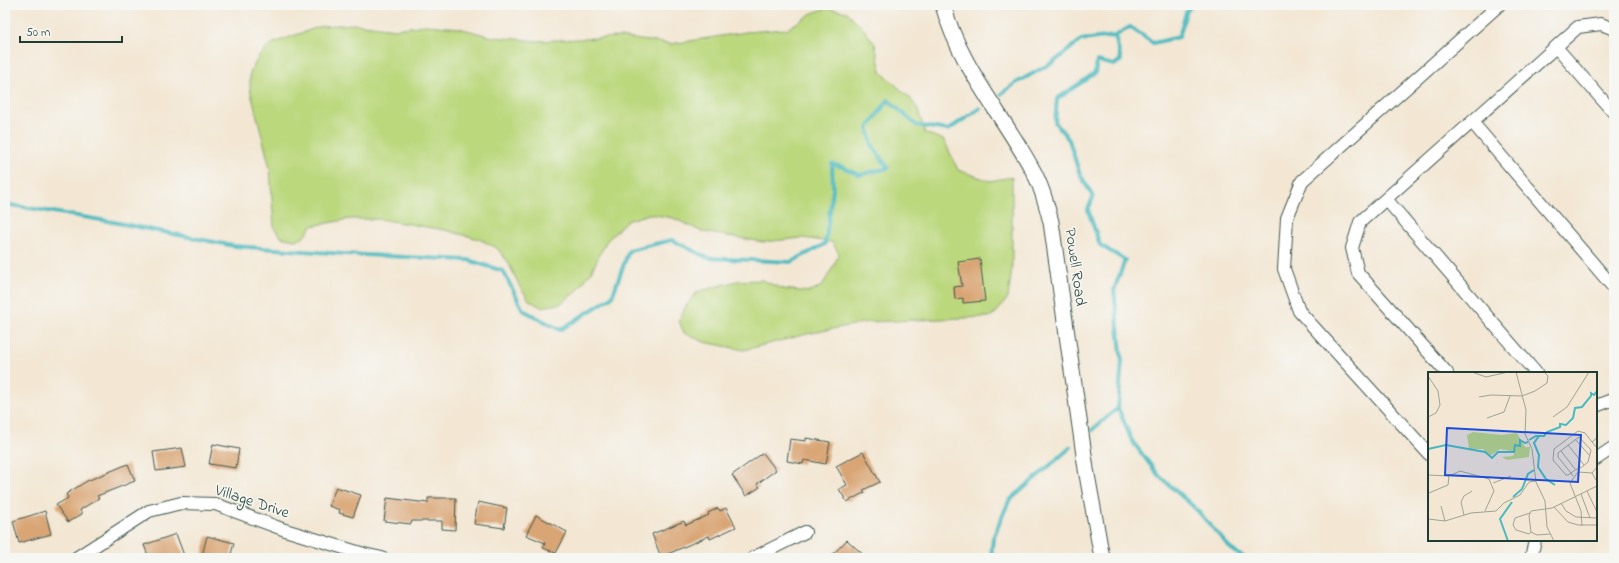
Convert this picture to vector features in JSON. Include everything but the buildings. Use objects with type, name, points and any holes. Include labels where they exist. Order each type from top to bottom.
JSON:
[{"type":"street","name":"Powell Road","points":[[943,5],[952,33],[962,54],[1032,168],[1045,201],[1051,222],[1086,469],[1102,558]]},
{"type":"street","points":[[1428,453],[1300,310],[1284,269],[1287,218],[1302,182],[1499,5]]},
{"type":"street","points":[[1446,372],[1358,273],[1352,248],[1360,222],[1578,27],[1601,24],[1614,29]]},
{"type":"street","points":[[1556,47],[1614,114]]},
{"type":"street","points":[[1472,122],[1614,288]]},
{"type":"street","points":[[1386,199],[1535,372]]},
{"type":"street","points":[[1597,406],[1614,399]]},
{"type":"street","points":[[1597,458],[1614,446]]},
{"type":"street","name":"Village Drive","points":[[76,558],[149,511],[181,503],[216,504],[285,530],[382,558]]},
{"type":"street","points":[[753,558],[805,532]]},
{"type":"street","points":[[1531,558],[1535,541]]},
{"type":"green space","points":[[827,8],[847,12],[862,27],[875,44],[881,72],[910,98],[918,109],[925,133],[944,140],[958,170],[990,181],[1012,177],[1012,268],[1008,298],[996,313],[989,317],[868,322],[807,334],[744,350],[704,342],[684,333],[679,321],[686,306],[697,292],[737,281],[762,280],[783,289],[810,292],[822,286],[839,254],[832,242],[802,238],[763,242],[703,232],[673,218],[649,214],[626,221],[606,242],[591,272],[577,291],[560,304],[541,307],[529,300],[520,287],[508,262],[497,248],[479,239],[445,230],[379,219],[350,219],[312,226],[303,238],[294,240],[281,237],[274,228],[270,168],[250,89],[250,73],[259,56],[271,44],[321,26],[355,24],[395,29],[426,25],[459,28],[493,37],[538,41],[619,37],[671,44],[746,32],[787,29],[812,13]]},
{"type":"waterway","points":[[1001,94],[1016,83],[1055,61],[1081,40],[1115,36],[1130,27],[1153,43],[1179,37],[1186,12],[1192,5]]},
{"type":"waterway","points":[[1115,36],[1121,60],[1114,65],[1097,61],[1095,73],[1057,99],[1055,122],[1069,140],[1079,172],[1093,197],[1088,210],[1100,245],[1125,260],[1114,290],[1122,362],[1118,408],[1132,441],[1159,476],[1195,508],[1232,550],[1245,558]]},
{"type":"waterway","points":[[5,204],[113,222],[234,246],[345,254],[468,260],[503,271],[523,310],[560,330],[612,297],[629,250],[672,240],[708,258],[791,262],[825,244],[833,189],[832,164],[843,167],[859,175],[888,168],[872,145],[868,128],[888,100],[916,125],[948,130],[980,108]]},
{"type":"waterway","points":[[1092,430],[1118,408]]},
{"type":"waterway","points":[[991,558],[993,538],[1009,501],[1071,447]]}]
